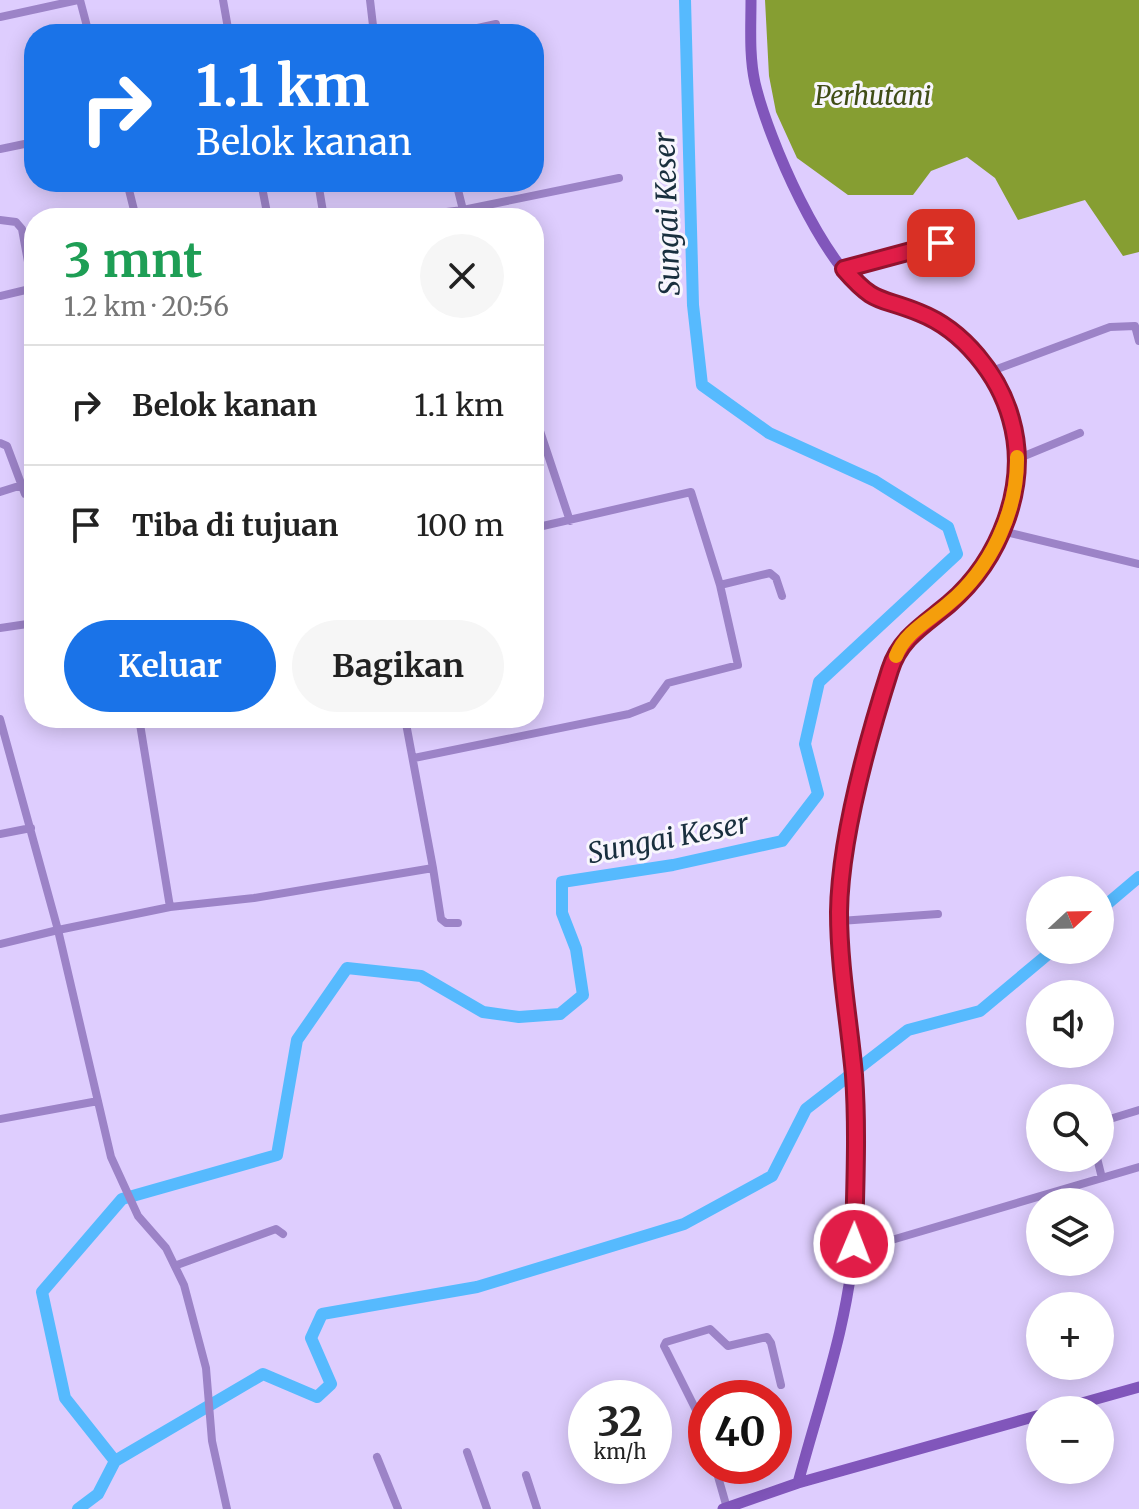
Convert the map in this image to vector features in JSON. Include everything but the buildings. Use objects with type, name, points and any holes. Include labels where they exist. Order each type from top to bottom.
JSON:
[{"type":"street","points":[[0,17],[79,0],[86,24]]},
{"type":"street","points":[[223,0],[227,24]]},
{"type":"street","points":[[370,0],[373,24]]},
{"type":"street","points":[[751,0],[756,87],[797,192],[822,240],[844,269],[873,298],[918,312],[950,330],[989,372],[998,385],[1012,422],[1017,459],[1017,484],[1002,531],[974,578],[898,649],[874,724],[849,831],[840,921],[842,980],[854,1076],[854,1244],[840,1323],[798,1483]]},
{"type":"street","points":[[0,149],[24,144]]},
{"type":"street","points":[[490,208],[619,178]]},
{"type":"street","points":[[0,227],[0,221],[20,226],[24,245]]},
{"type":"street","points":[[844,269],[941,243]]},
{"type":"street","points":[[0,296],[24,290]]},
{"type":"street","points":[[989,372],[1110,327],[1135,326],[1139,341]]},
{"type":"street","points":[[1017,459],[1080,433]]},
{"type":"street","points":[[0,443],[7,446],[24,490]]},
{"type":"street","points":[[544,443],[570,521]]},
{"type":"street","points":[[0,492],[22,485]]},
{"type":"street","points":[[414,758],[629,714],[652,705],[668,683],[735,668],[738,662],[720,585],[689,491],[544,526]]},
{"type":"street","points":[[1002,531],[1139,564]]},
{"type":"street","points":[[720,585],[770,573],[776,578],[782,596]]},
{"type":"street","points":[[0,628],[24,624]]},
{"type":"street","points":[[0,719],[58,930],[111,1157],[138,1216],[158,1237],[177,1265],[203,1352],[212,1441],[227,1509]]},
{"type":"street","points":[[141,728],[170,907]]},
{"type":"street","points":[[407,728],[441,919],[446,923],[458,923]]},
{"type":"street","points":[[0,834],[31,828]]},
{"type":"street","points":[[0,944],[170,907],[254,898],[433,868]]},
{"type":"street","points":[[840,921],[938,914]]},
{"type":"street","points":[[0,1119],[98,1101]]},
{"type":"street","points":[[1114,1118],[1139,1110]]},
{"type":"street","points":[[854,1244],[895,1239],[1139,1167]]},
{"type":"street","points":[[1100,1172],[1102,1178]]},
{"type":"street","points":[[177,1265],[276,1229],[283,1234]]},
{"type":"street","points":[[688,1393],[664,1346],[666,1342],[710,1329],[728,1346],[767,1337],[780,1380]]},
{"type":"street","points":[[1107,1396],[1139,1387]]},
{"type":"street","points":[[719,1484],[725,1508],[798,1483],[1026,1419]]},
{"type":"street","points":[[467,1452],[487,1509]]},
{"type":"street","points":[[377,1457],[398,1509]]},
{"type":"street","points":[[526,1475],[537,1509]]},
{"type":"green space","name":"Perhutani","points":[[765,0],[1139,0],[1139,252],[1123,256],[1085,200],[1018,220],[995,178],[967,157],[931,171],[913,195],[848,195],[797,158],[776,112],[769,76]]},
{"type":"waterway","name":"Sungai Keser","points":[[78,1509],[98,1494],[115,1461],[65,1398],[42,1292],[122,1199],[277,1155],[297,1040],[347,968],[421,976],[483,1012],[519,1017],[560,1014],[583,995],[576,949],[562,913],[562,882],[673,865],[782,841],[818,794],[805,744],[819,682],[957,554],[948,527],[875,481],[769,433],[702,385],[693,305],[685,0]]},
{"type":"waterway","points":[[1114,898],[1139,877]]},
{"type":"waterway","points":[[115,1461],[263,1374],[317,1397],[331,1384],[311,1338],[322,1314],[477,1287],[684,1224],[772,1176],[806,1109],[908,1030],[980,1011],[1036,964]]},
{"type":"slow traffic","points":[[896,656],[908,637],[950,603],[974,578],[1002,531],[1014,499],[1017,457]]},
{"type":"route","points":[[854,1244],[856,1118],[842,980],[839,913],[849,831],[874,724],[898,649],[974,578],[1002,531],[1017,484],[1012,422],[998,385],[975,354],[950,330],[934,320],[873,298],[844,269],[898,252],[941,243]]}]
